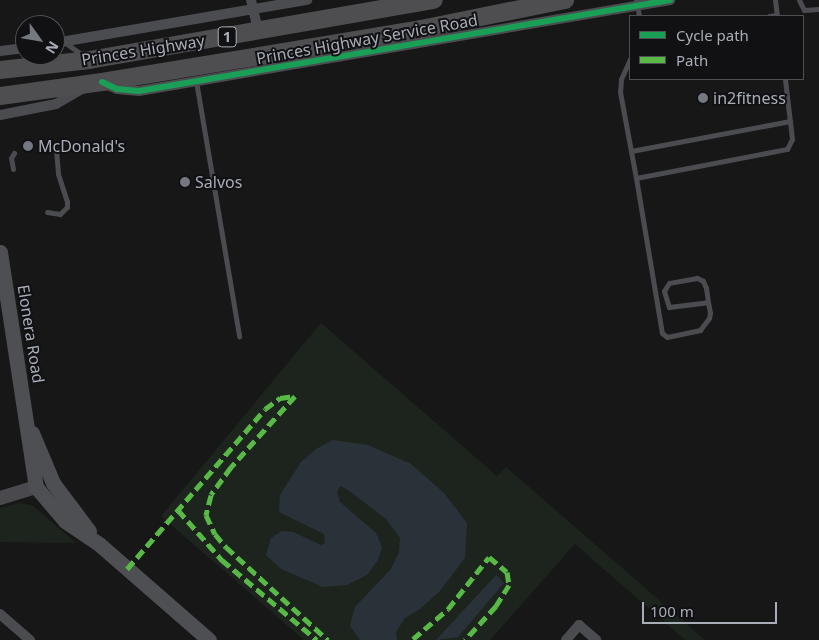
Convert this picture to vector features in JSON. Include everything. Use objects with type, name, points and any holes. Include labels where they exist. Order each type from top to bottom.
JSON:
[{"type":"highway","name":"Princes Highway","points":[[65,60],[89,60],[434,0]]},
{"type":"highway","name":"Princes Highway","points":[[0,96],[96,83],[421,29],[565,0]]},
{"type":"highway","name":"Princes Highway","points":[[0,70],[15,64]]},
{"type":"main road","name":"Elonera Road","points":[[0,252],[28,421],[29,454],[36,487],[53,510],[99,544],[209,640]]},
{"type":"main road","name":"Elonera Road","points":[[28,421],[39,450],[60,494],[99,544]]},
{"type":"main road","points":[[39,450],[41,478],[36,487],[60,494]]},
{"type":"street","points":[[258,32],[252,5],[306,0]]},
{"type":"street","name":"Princes Highway Service Road","points":[[96,83],[117,89],[139,91],[670,0]]},
{"type":"street","name":"Princes Highway","points":[[65,41],[252,5]]},
{"type":"street","points":[[0,51],[15,49]]},
{"type":"street","points":[[0,115],[56,104],[96,83]]},
{"type":"street","points":[[0,498],[36,487]]},
{"type":"street","points":[[1,615],[30,640]]},
{"type":"street","points":[[566,640],[579,626],[596,640]]},
{"type":"lane","points":[[775,0],[777,15]]},
{"type":"lane","points":[[799,0],[804,10],[819,9]]},
{"type":"lane","points":[[65,45],[89,60]]},
{"type":"lane","points":[[629,61],[621,79],[620,92],[662,333],[670,337],[704,328],[709,318],[708,302],[706,284],[701,279],[669,283],[664,288],[667,304],[672,308],[708,302]]},
{"type":"lane","points":[[636,178],[782,152],[792,140],[785,80]]},
{"type":"lane","points":[[196,82],[239,336]]},
{"type":"lane","points":[[631,151],[790,121]]},
{"type":"lane","points":[[41,148],[56,150],[58,174],[67,200],[67,207],[60,214],[47,212]]},
{"type":"lane","points":[[13,169],[11,158],[14,153]]},
{"type":"shaded area","points":[[321,323],[497,476],[506,467],[705,640],[685,640],[575,544],[490,640],[304,640],[161,516]]},
{"type":"shaded area","points":[[333,440],[368,445],[411,464],[444,493],[467,523],[465,558],[439,592],[420,609],[405,618],[396,632],[397,640],[360,640],[350,626],[355,607],[391,569],[399,552],[400,538],[386,519],[348,490],[340,486],[337,492],[340,502],[376,533],[382,547],[378,560],[367,575],[347,585],[323,587],[281,569],[266,555],[271,538],[282,531],[293,532],[321,545],[325,543],[324,534],[279,512],[280,495],[301,462],[316,449]]},
{"type":"shaded area","points":[[19,503],[32,505],[76,543],[0,542],[0,508]]},
{"type":"shaded area","points":[[496,575],[504,583],[458,637],[436,640]]},
{"type":"marked path","points":[[127,569],[265,409],[280,398],[295,396],[231,467],[211,495],[206,515],[215,534],[226,547],[328,640]]},
{"type":"marked path","points":[[178,510],[222,560],[317,640]]},
{"type":"marked path","points":[[413,639],[448,609],[489,557],[507,572],[509,585],[496,606],[465,640]]},
{"type":"cycle path","points":[[102,82],[117,89],[139,91],[670,0]]},
{"type":"place","name":"in2fitness","points":[[703,98]]},
{"type":"place","name":"McDonald's","points":[[28,146]]},
{"type":"place","name":"Salvos","points":[[185,182]]}]
